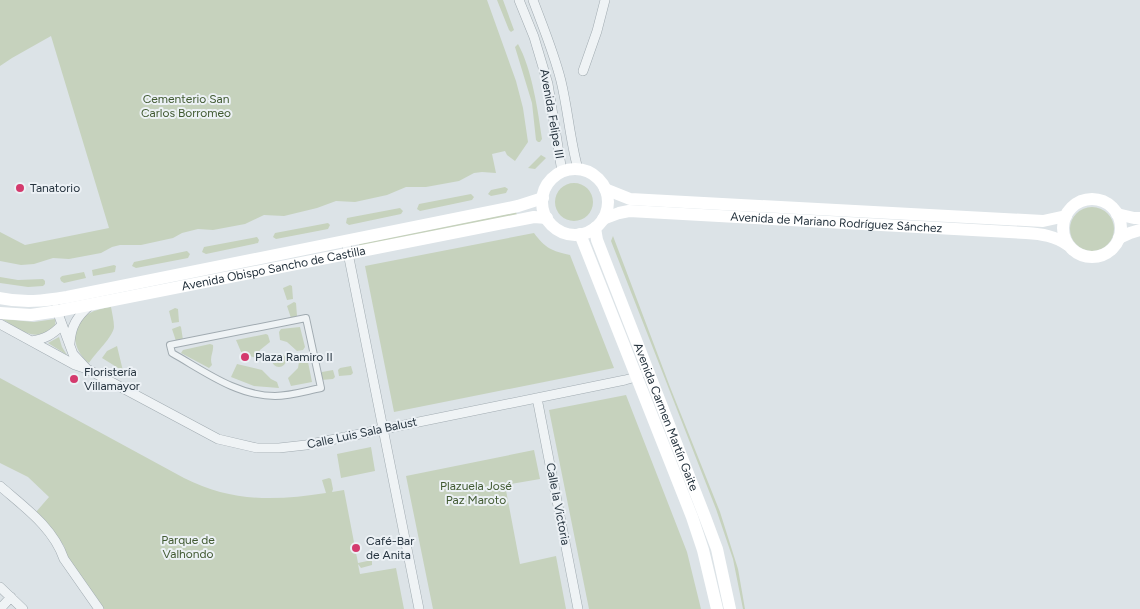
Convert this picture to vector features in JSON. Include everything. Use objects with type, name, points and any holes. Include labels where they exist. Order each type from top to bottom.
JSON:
[{"type":"main road","points":[[578,169],[597,177],[605,189],[608,204],[599,223],[580,234],[570,234],[553,226],[546,218],[542,198],[549,182],[562,172],[578,169]]},
{"type":"main road","name":"Avenida de Mariano Rodríguez Sánchez","points":[[605,189],[630,199],[1043,221],[1066,216]]},
{"type":"main road","name":"Avenida Obispo Sancho de Castilla","points":[[0,298],[14,301],[50,300],[518,206],[542,198]]},
{"type":"main road","points":[[1085,200],[1097,200],[1109,205],[1117,214],[1120,222],[1119,238],[1112,249],[1102,256],[1090,257],[1078,254],[1068,245],[1064,236],[1063,226],[1066,216],[1074,206],[1085,200]]},
{"type":"main road","name":"Avenida de Mariano Rodríguez Sánchez","points":[[599,223],[619,213],[629,211],[1042,234],[1058,238],[1068,245]]},
{"type":"main road","points":[[1117,214],[1140,218]]},
{"type":"main road","name":"Avenida Obispo Sancho de Castilla","points":[[0,313],[31,315],[58,312],[534,217],[546,218]]},
{"type":"main road","name":"Avenida Carmen Martín Gaite","points":[[599,223],[597,240],[717,549],[730,609]]},
{"type":"main road","points":[[1119,238],[1140,230]]},
{"type":"main road","name":"Avenida Carmen Martín Gaite","points":[[580,234],[703,550],[717,609]]},
{"type":"street","name":"Avenida Felipe III","points":[[520,0],[548,84],[562,172]]},
{"type":"street","name":"Avenida Felipe III","points":[[533,0],[558,68],[571,146],[578,169]]},
{"type":"street","points":[[583,71],[597,31],[605,0]]},
{"type":"street","points":[[345,241],[419,609]]},
{"type":"street","name":"Calle Luis Sala Balust","points":[[50,300],[58,312],[74,354],[87,369]]},
{"type":"street","points":[[70,346],[72,328],[77,317],[89,306]]},
{"type":"street","points":[[306,318],[320,386],[321,388],[276,396],[255,395],[240,391],[172,354],[170,345],[306,318]]},
{"type":"street","name":"Calle Luis Sala Balust","points":[[0,324],[218,439],[257,448],[306,445],[636,377]]},
{"type":"street","points":[[30,341],[43,339],[53,334],[62,325]]},
{"type":"street","points":[[636,377],[642,374],[646,366]]},
{"type":"street","name":"Calle la Victoria","points":[[537,398],[578,609]]},
{"type":"street","points":[[0,486],[49,531],[64,559],[99,609]]},
{"type":"street","points":[[0,586],[22,609]]},
{"type":"street","points":[[0,609],[11,597]]},
{"type":"green space","name":"Cementerio San Carlos Borromeo","points":[[0,0],[487,0],[516,81],[523,108],[528,142],[515,161],[505,151],[492,154],[496,173],[474,173],[459,181],[426,187],[406,187],[387,195],[355,202],[336,201],[284,216],[264,215],[245,224],[213,230],[198,229],[182,233],[173,238],[141,245],[120,245],[101,253],[69,259],[53,258],[34,264],[21,265],[0,261],[0,232],[25,245],[109,228],[51,36],[0,66]]},
{"type":"green space","points":[[497,0],[503,0],[514,30],[511,32],[509,30]]},
{"type":"green space","points":[[518,44],[527,65],[534,90],[542,139],[540,142],[536,140],[532,103],[515,47]]},
{"type":"green space","points":[[541,155],[546,158],[535,169],[528,168]]},
{"type":"green space","points":[[574,183],[588,188],[593,202],[588,216],[574,221],[560,216],[555,202],[560,188]]},
{"type":"green space","points":[[505,187],[508,189],[506,193],[491,196],[488,194],[491,190]]},
{"type":"green space","points":[[471,194],[474,197],[472,200],[420,211],[417,209],[419,204]]},
{"type":"green space","points":[[1092,207],[1104,211],[1110,217],[1114,229],[1110,241],[1104,247],[1092,251],[1080,247],[1074,241],[1070,229],[1074,217],[1080,211]]},
{"type":"green space","points":[[400,208],[403,211],[401,214],[349,225],[346,223],[347,218]]},
{"type":"green space","points":[[516,212],[517,215],[360,246],[359,244]]},
{"type":"green space","points":[[328,223],[330,225],[328,229],[276,239],[273,237],[275,233]]},
{"type":"green space","points":[[534,233],[549,248],[570,255],[614,368],[394,412],[365,266]]},
{"type":"green space","points":[[613,236],[720,512],[738,569],[745,609],[743,609],[733,559],[716,509],[611,241]]},
{"type":"green space","points":[[257,237],[258,243],[206,254],[202,252],[204,247]]},
{"type":"green space","points":[[187,251],[190,254],[188,258],[136,268],[132,266],[134,262]]},
{"type":"green space","points":[[116,266],[115,272],[93,276],[92,270]]},
{"type":"green space","points":[[84,272],[86,278],[64,283],[60,278],[62,276]]},
{"type":"green space","points":[[0,277],[18,280],[43,279],[45,284],[43,286],[28,287],[0,283]]},
{"type":"green space","points":[[292,286],[293,299],[287,300],[283,288]]},
{"type":"green space","points":[[294,302],[296,303],[297,316],[291,318],[287,306]]},
{"type":"green space","points":[[111,307],[113,331],[89,363],[79,352],[76,345],[75,332],[77,325],[88,314],[99,309]]},
{"type":"green space","points":[[175,308],[178,309],[179,322],[172,323],[169,311]]},
{"type":"green space","points":[[2,319],[34,322],[55,319],[55,326],[37,335],[19,330]]},
{"type":"green space","points":[[180,326],[183,340],[176,341],[172,329]]},
{"type":"green space","points":[[300,327],[305,347],[303,350],[297,351],[287,342],[280,340],[279,332],[281,329]]},
{"type":"green space","points":[[266,334],[270,342],[260,350],[257,358],[242,354],[236,340]]},
{"type":"green space","points":[[59,337],[62,347],[67,355],[48,343]]},
{"type":"green space","points":[[213,345],[213,348],[212,365],[209,368],[181,353],[183,350]]},
{"type":"green space","points":[[117,346],[123,371],[102,358],[107,351]]},
{"type":"green space","points":[[279,353],[284,355],[286,360],[284,365],[279,367],[274,365],[272,360],[274,355]]},
{"type":"green space","points":[[306,360],[312,382],[291,386],[288,378],[298,368],[299,362]]},
{"type":"green space","points":[[237,364],[262,370],[277,382],[279,388],[254,386],[231,377]]},
{"type":"green space","points":[[351,366],[353,373],[351,375],[339,376],[338,370],[340,368]]},
{"type":"green space","points":[[333,370],[335,377],[333,379],[321,380],[320,374],[322,372]]},
{"type":"green space","name":"Parque de Valhondo","points":[[0,378],[184,478],[219,492],[254,498],[307,496],[326,493],[322,480],[331,479],[332,492],[344,490],[358,563],[372,560],[372,565],[361,568],[358,564],[360,574],[396,568],[404,609],[103,609],[67,558],[64,546],[36,512],[49,497],[28,477],[0,463]]},
{"type":"green space","points":[[626,395],[687,552],[701,609],[589,609],[549,410]]},
{"type":"green space","points":[[371,447],[375,471],[341,478],[337,454]]},
{"type":"green space","name":"Plazuela José Paz Maroto","points":[[534,450],[540,479],[505,485],[520,564],[556,556],[566,609],[433,609],[406,476]]},
{"type":"place","name":"Tanatorio","points":[[20,188]]},
{"type":"place","name":"Plaza Ramiro II","points":[[245,357]]},
{"type":"place","name":"Floristería Villamayor","points":[[74,379]]},
{"type":"place","name":"Café-Bar de Anita","points":[[356,548]]}]
